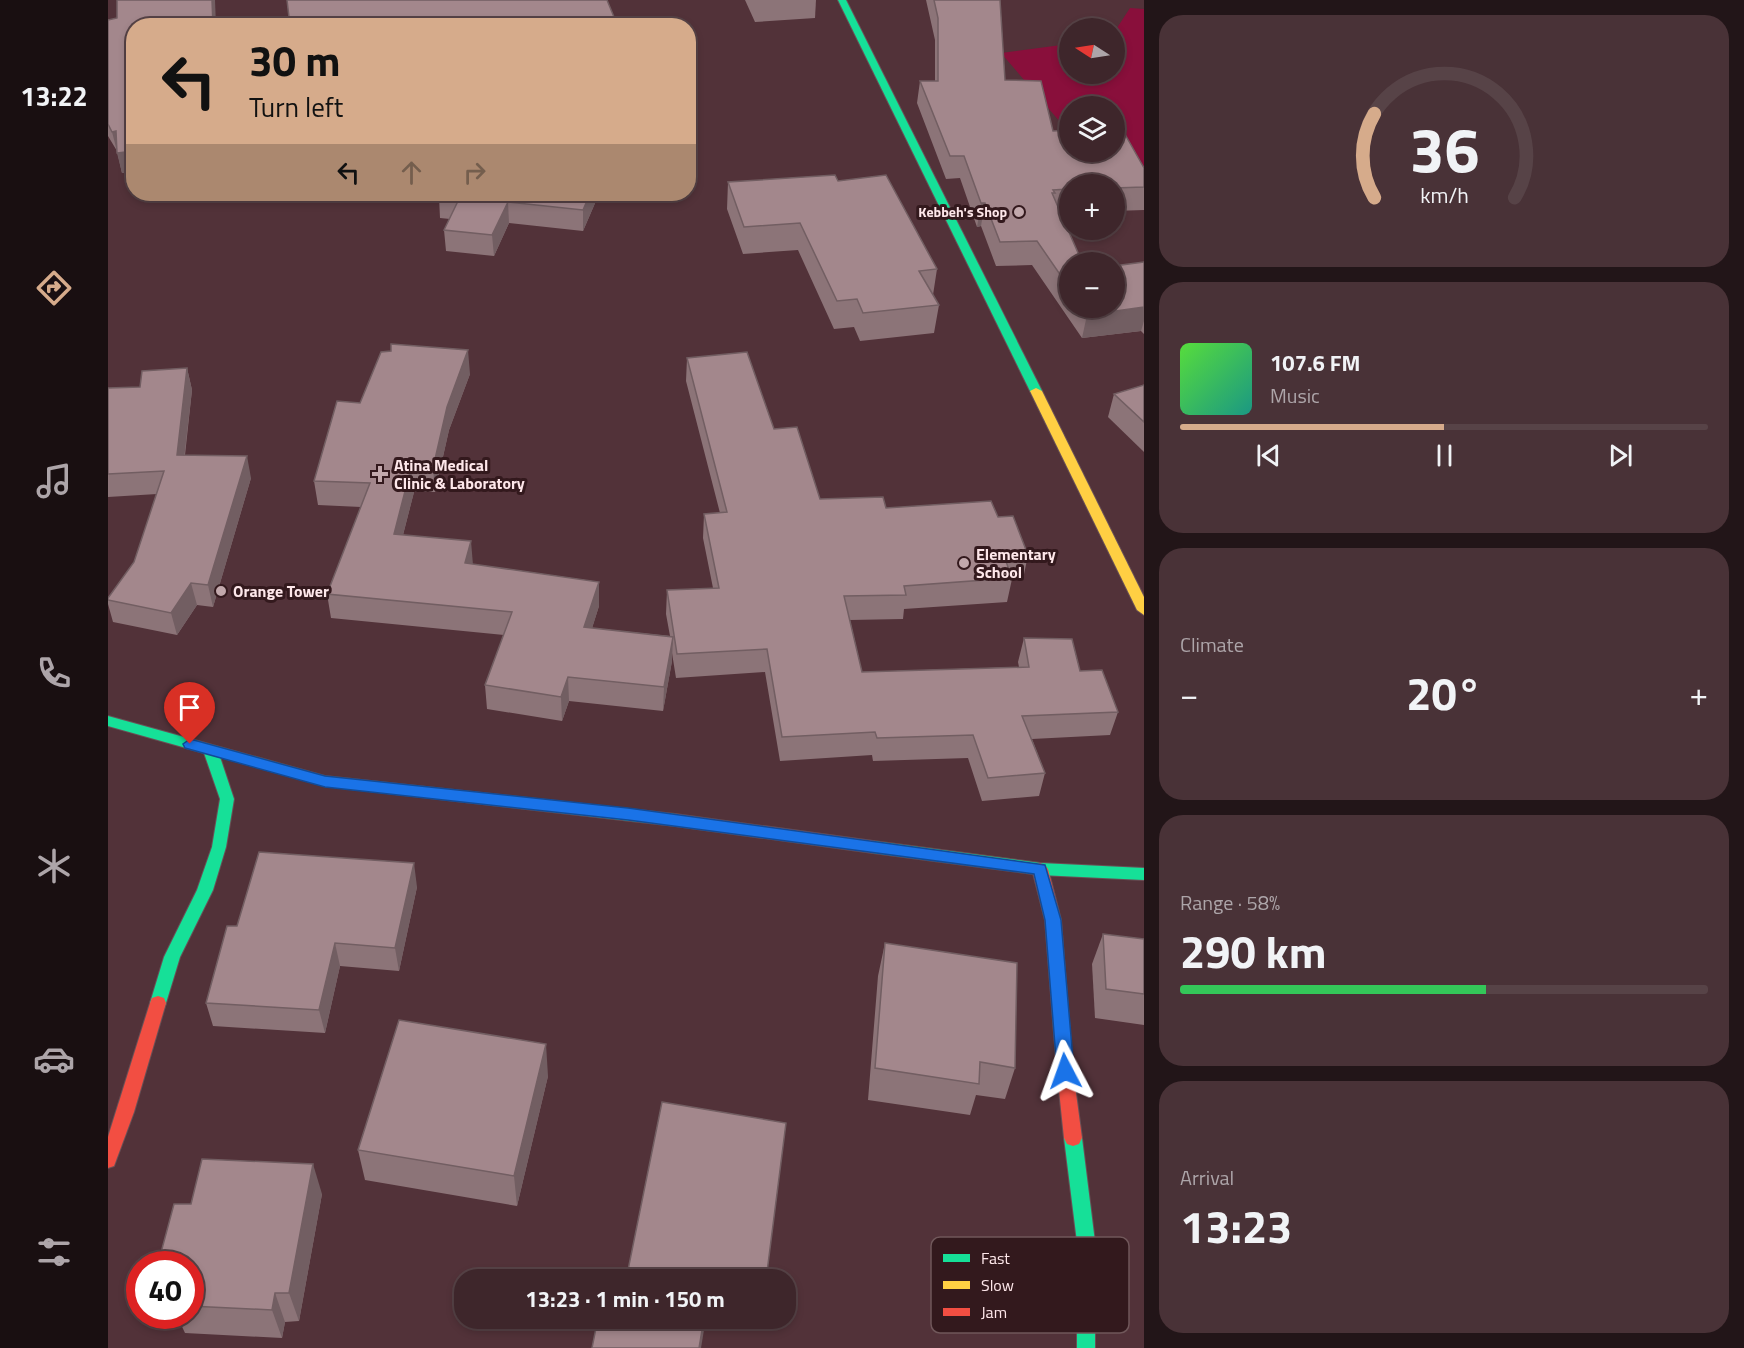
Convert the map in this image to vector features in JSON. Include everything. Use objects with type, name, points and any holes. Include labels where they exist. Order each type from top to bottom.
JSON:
[{"type":"street","points":[[842,0],[1144,610]]},
{"type":"street","points":[[108,721],[325,781],[628,814],[1040,869],[1144,874]]},
{"type":"street","points":[[108,1160],[126,1112],[172,957],[205,890],[219,847],[227,800],[210,750]]},
{"type":"street","points":[[1040,869],[1053,920],[1065,1071],[1085,1237]]},
{"type":"shaded area","points":[[1130,8],[1144,9],[1144,173],[1125,155],[1125,96],[1059,96],[1059,121],[1001,53],[1059,45],[1059,84],[1125,84],[1123,18]]},
{"type":"building","points":[[117,0],[212,0],[213,18],[126,18],[126,152],[117,153],[116,131],[112,132],[108,124],[108,20],[117,18]]},
{"type":"building","points":[[287,0],[607,0],[614,17],[611,18],[289,18]]},
{"type":"building","points":[[934,0],[1000,0],[1005,80],[1041,81],[1053,131],[1059,131],[1059,162],[1125,162],[1125,134],[1144,168],[1144,187],[1125,188],[1125,174],[1059,174],[1059,190],[1053,190],[1055,193],[1052,193],[1059,209],[1059,240],[1072,240],[1078,252],[1059,252],[1059,273],[1037,241],[1000,242],[985,203],[981,203],[964,156],[950,156],[920,81],[938,81],[938,18]]},
{"type":"building","points":[[835,175],[838,181],[886,175],[937,269],[919,271],[939,305],[863,313],[857,299],[837,301],[800,223],[744,227],[728,182]]},
{"type":"building","points":[[458,201],[587,201],[583,210],[508,202],[492,235],[444,230]]},
{"type":"building","points":[[1144,262],[1144,307],[1125,310],[1125,265]]},
{"type":"building","points":[[391,344],[468,350],[447,407],[433,468],[411,468],[394,534],[471,541],[465,563],[599,582],[584,627],[673,637],[664,687],[568,677],[561,697],[485,685],[512,612],[327,594],[370,483],[314,481],[337,401],[360,403],[381,352],[391,351]]},
{"type":"building","points":[[747,352],[774,429],[797,427],[820,499],[883,497],[886,508],[991,501],[998,517],[1013,516],[1028,555],[1004,556],[1012,578],[904,586],[906,595],[844,596],[862,672],[1029,667],[1024,638],[1072,639],[1080,671],[1102,670],[1118,712],[1022,716],[1045,773],[988,778],[973,735],[877,738],[875,732],[782,737],[767,649],[677,654],[667,590],[719,588],[704,514],[727,512],[687,358]]},
{"type":"building","points":[[187,368],[177,455],[247,456],[208,585],[191,583],[171,613],[108,600],[134,562],[164,471],[108,474],[108,388],[140,387],[142,371]]},
{"type":"building","points":[[1144,385],[1144,422],[1114,394]]},
{"type":"building","points":[[259,852],[414,863],[395,948],[335,943],[319,1010],[206,1003],[227,926],[237,926]]},
{"type":"building","points":[[1103,934],[1144,939],[1144,994],[1106,989]]},
{"type":"building","points":[[885,943],[1017,963],[1015,1068],[980,1062],[979,1084],[875,1068]]},
{"type":"building","points":[[399,1020],[546,1044],[514,1176],[358,1150]]},
{"type":"building","points":[[662,1102],[786,1123],[767,1269],[628,1269]]},
{"type":"building","points":[[202,1159],[313,1164],[289,1293],[275,1293],[272,1310],[204,1307],[204,1251],[161,1251],[174,1204],[191,1204]]},
{"type":"building","points":[[596,1329],[702,1329],[699,1348],[592,1348]]},
{"type":"traffic: fast","points":[[842,0],[1036,391]]},
{"type":"traffic: fast","points":[[108,721],[325,781],[675,820]]},
{"type":"traffic: fast","points":[[158,1003],[172,957],[205,890],[219,847],[227,799],[210,749]]},
{"type":"traffic: fast","points":[[873,847],[1040,869],[1144,874]]},
{"type":"traffic: fast","points":[[1073,1138],[1085,1237]]},
{"type":"traffic: fast","points":[[1086,1333],[1086,1348]]},
{"type":"traffic: slow","points":[[1036,391],[1144,610]]},
{"type":"traffic: jam","points":[[675,820],[873,847]]},
{"type":"traffic: jam","points":[[1040,869],[1053,920],[1065,1071],[1073,1138]]},
{"type":"traffic: jam","points":[[108,1160],[126,1112],[158,1003]]},
{"type":"place","name":"Kebbeh's Shop","points":[[1019,212]]},
{"type":"place","name":"Atina Medical Clinic & Laboratory","points":[[380,474]]},
{"type":"place","name":"Elementary School","points":[[964,563]]},
{"type":"place","name":"Orange Tower","points":[[221,591]]},
{"type":"route","points":[[190,744],[325,781],[628,814],[1040,869],[1053,920],[1065,1071]]}]
